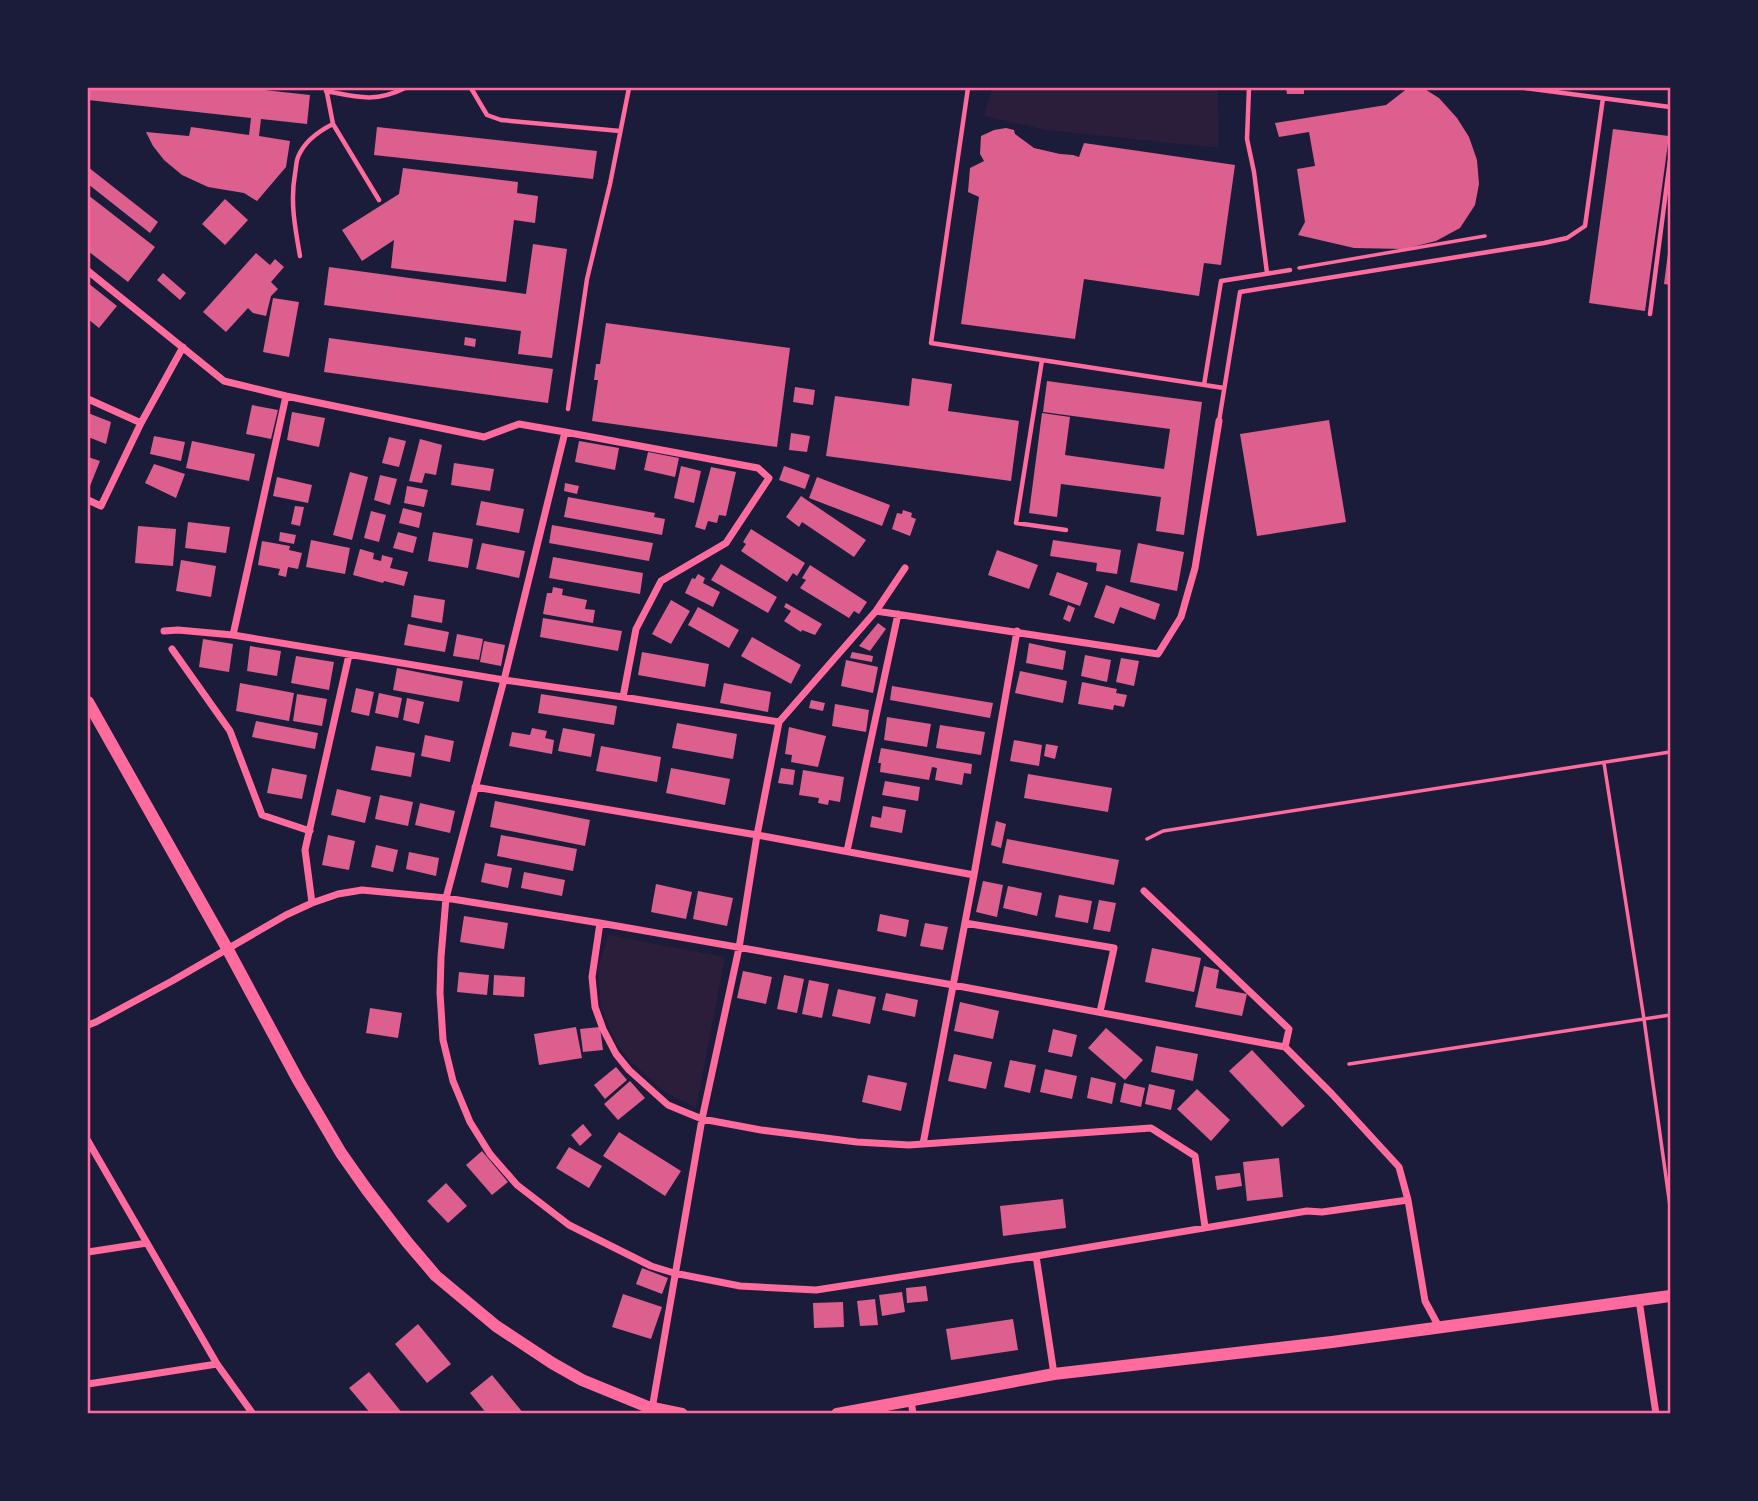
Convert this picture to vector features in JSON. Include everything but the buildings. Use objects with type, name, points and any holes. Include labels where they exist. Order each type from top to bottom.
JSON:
[{"type":"street","points":[[88,271],[224,381],[484,437],[519,424],[758,468],[769,478],[726,543],[661,581],[636,629],[623,697]]},
{"type":"street","points":[[88,500],[101,506],[141,423],[183,347]]},
{"type":"street","points":[[233,635],[286,396]]},
{"type":"street","points":[[88,399],[141,423]]},
{"type":"street","points":[[876,611],[1158,654],[1181,617],[1195,568],[1219,421]]},
{"type":"street","points":[[565,432],[504,680],[446,898],[440,993],[443,1040],[453,1081],[470,1122],[490,1154],[517,1185],[569,1225],[651,1266],[740,1286],[816,1290],[1307,1210],[1322,1212],[1408,1200]]},
{"type":"street","points":[[652,1410],[702,1119],[739,948],[779,722],[876,611],[905,568]]},
{"type":"street","points":[[847,851],[898,614]]},
{"type":"street","points":[[164,631],[233,635],[779,722]]},
{"type":"street","points":[[923,1144],[1017,631]]},
{"type":"street","points":[[172,649],[230,731],[262,815],[310,831]]},
{"type":"street","points":[[312,903],[305,850],[348,655]]},
{"type":"street","points":[[88,702],[341,1153],[407,1242],[436,1276],[496,1326],[552,1363],[583,1380],[652,1410],[682,1413]]},
{"type":"street","points":[[475,787],[974,875]]},
{"type":"street","points":[[88,1025],[228,950],[286,915],[338,894],[362,890],[446,898],[600,923],[1285,1047],[1399,1167],[1408,1200],[1425,1301],[1439,1327]]},
{"type":"street","points":[[1144,891],[1289,1029],[1285,1047]]},
{"type":"street","points":[[600,923],[592,977],[595,1007],[603,1029],[615,1054],[668,1105],[702,1119],[857,1143],[909,1145],[1151,1128],[1195,1156],[1205,1227]]},
{"type":"street","points":[[965,923],[1114,948],[1100,1013]]},
{"type":"street","points":[[88,1141],[217,1364],[253,1413]]},
{"type":"street","points":[[88,1252],[147,1243]]},
{"type":"street","points":[[1036,1256],[1054,1374]]},
{"type":"street","points":[[837,1413],[1054,1374],[1332,1342],[1671,1296]]},
{"type":"street","points":[[1639,1300],[1656,1413]]},
{"type":"street","points":[[88,1384],[217,1364]]},
{"type":"street","points":[[911,1400],[913,1413]]},
{"type":"lane","points":[[379,200],[333,124],[326,89],[363,99],[381,98],[405,88]]},
{"type":"lane","points":[[471,88],[487,115],[500,120],[620,131]]},
{"type":"lane","points":[[568,409],[587,279],[629,88]]},
{"type":"lane","points":[[968,88],[931,343],[1224,388]]},
{"type":"lane","points":[[1249,88],[1247,139],[1267,273]]},
{"type":"lane","points":[[1525,88],[1671,107]]},
{"type":"lane","points":[[1219,421],[1240,292],[1544,243],[1567,238],[1585,226],[1603,98]]},
{"type":"lane","points":[[300,256],[294,226],[292,189],[298,157],[318,132],[333,124]]},
{"type":"lane","points":[[1650,314],[1671,160]]},
{"type":"lane","points":[[1204,385],[1221,281],[1290,270]]},
{"type":"lane","points":[[1042,360],[1016,523],[1066,530]]},
{"type":"path","points":[[1290,270],[1485,236]]},
{"type":"path","points":[[1147,838],[1163,831],[1671,752]]},
{"type":"path","points":[[1606,763],[1671,1206]]},
{"type":"path","points":[[1349,1064],[1671,1015]]},
{"type":"shaded area","points":[[992,88],[1218,88],[1219,148],[1046,130],[984,116]]},
{"type":"shaded area","points":[[608,935],[725,957],[696,1108],[666,1093],[630,1061],[615,1041],[601,1008],[598,968]]}]
